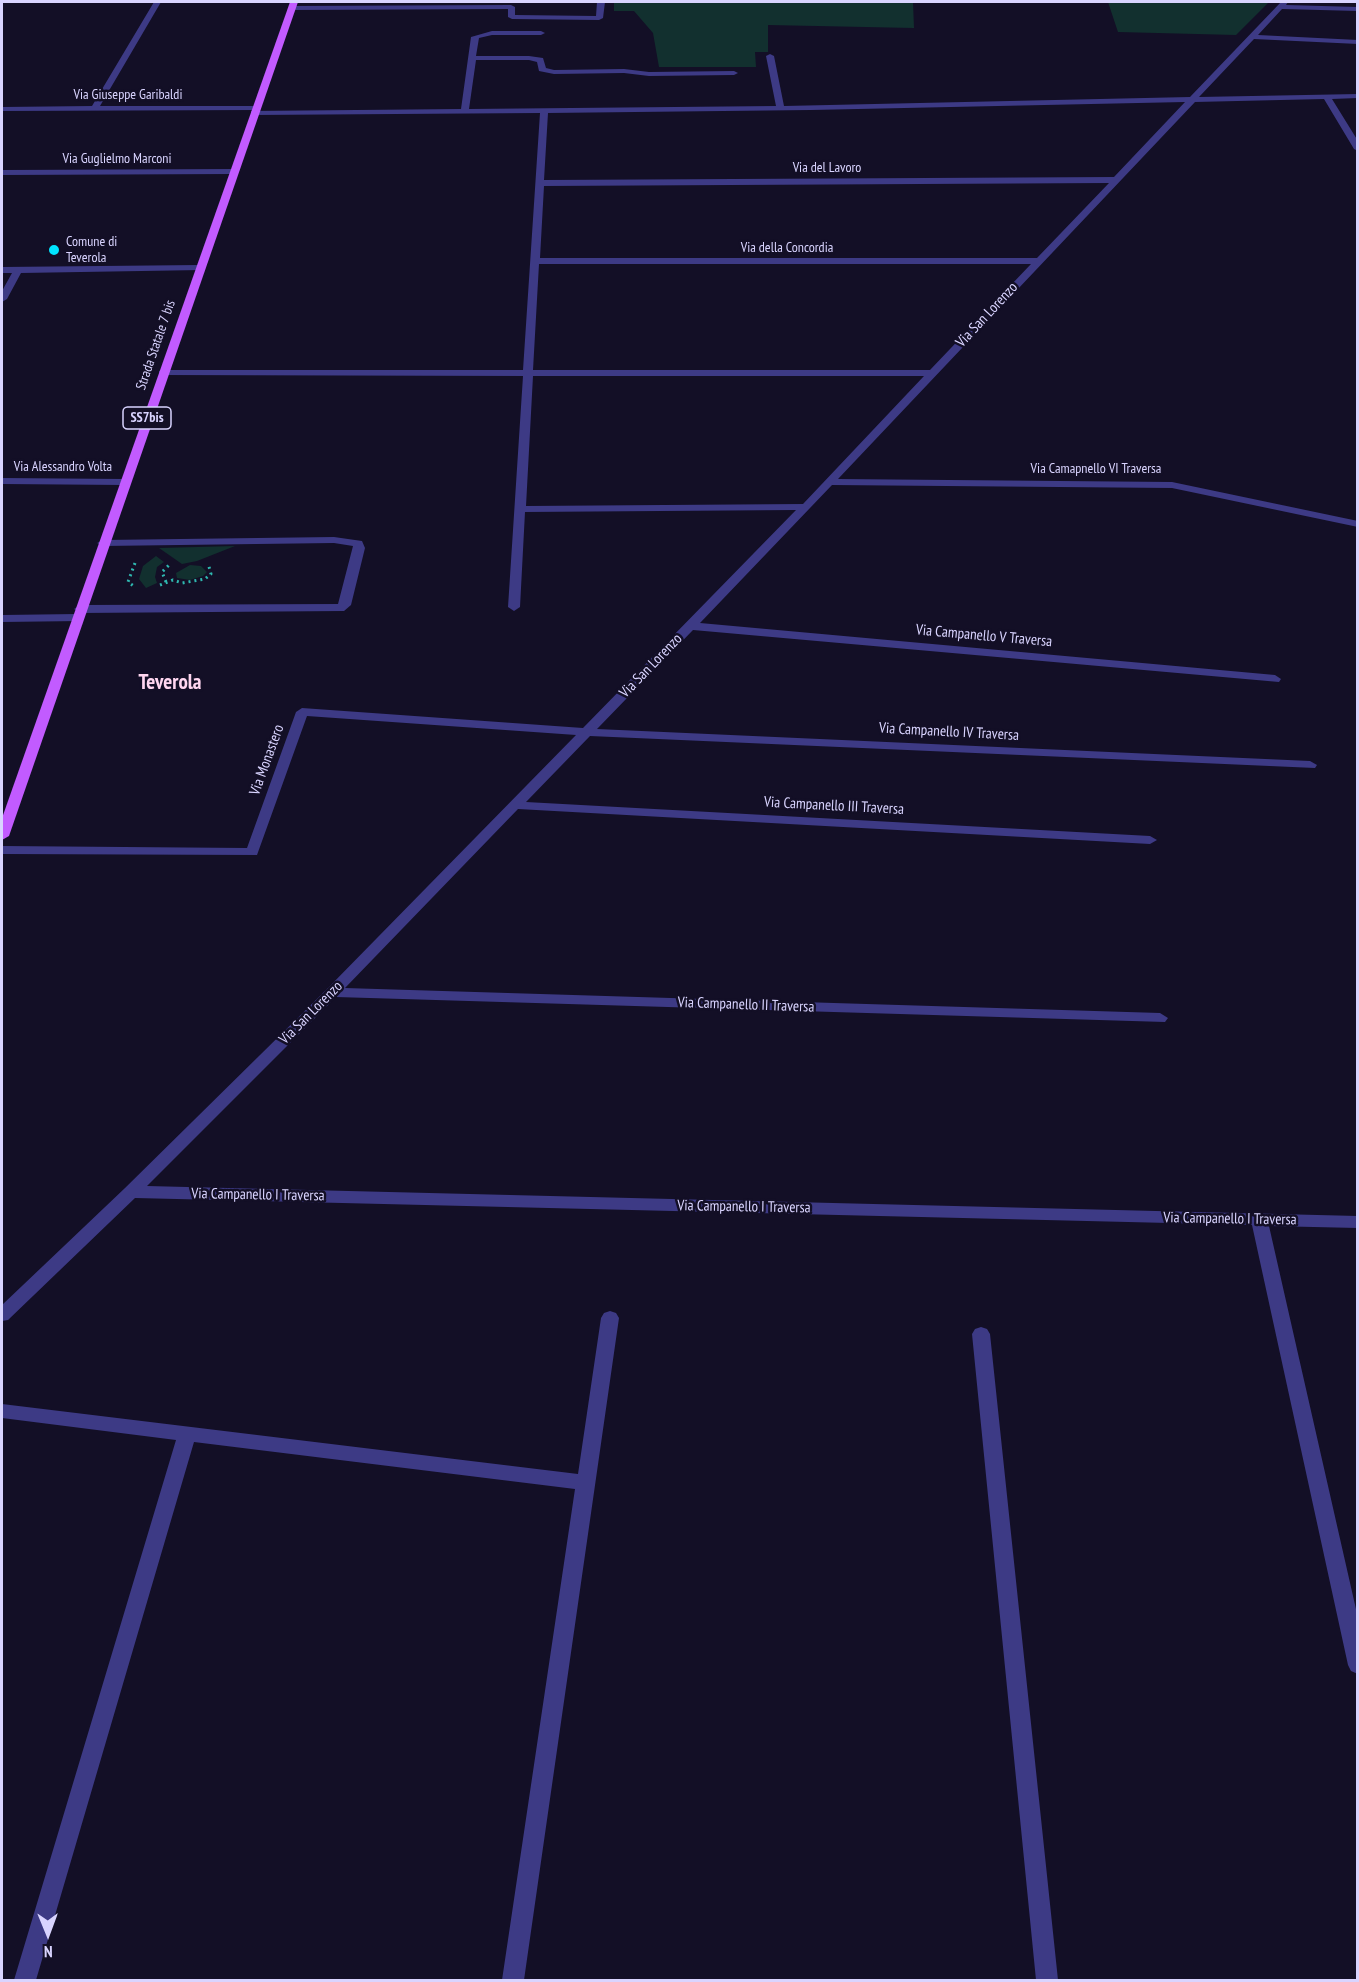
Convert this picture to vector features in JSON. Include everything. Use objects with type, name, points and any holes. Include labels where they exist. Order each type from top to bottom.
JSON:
[{"type":"main road","name":"Strada Statale 7 bis","points":[[2,836],[124,482],[293,5]]},
{"type":"street","points":[[94,109],[157,2]]},
{"type":"street","points":[[293,5],[511,7],[512,17],[599,18],[600,2]]},
{"type":"street","points":[[1282,4],[1358,9]]},
{"type":"street","name":"Via San Lorenzo","points":[[2,1315],[131,1192],[332,992],[690,626],[830,482],[1282,4]]},
{"type":"street","points":[[465,112],[475,37],[492,33],[541,33]]},
{"type":"street","points":[[1252,37],[1358,42]]},
{"type":"street","points":[[770,56],[780,108]]},
{"type":"street","points":[[472,58],[529,58],[540,60],[542,69],[554,72],[734,73]]},
{"type":"street","points":[[1326,96],[1358,149]]},
{"type":"street","name":"Via Giuseppe Garibaldi","points":[[2,109],[465,112],[1358,96]]},
{"type":"street","points":[[514,608],[544,111]]},
{"type":"street","name":"Via Guglielmo Marconi","points":[[2,173],[233,171]]},
{"type":"street","name":"Via del Lavoro","points":[[540,183],[1115,180]]},
{"type":"street","name":"Via della Concordia","points":[[535,261],[1039,261]]},
{"type":"street","points":[[2,270],[199,268]]},
{"type":"street","points":[[2,299],[18,270]]},
{"type":"street","points":[[163,373],[933,373]]},
{"type":"street","name":"Via Alessandro Volta","points":[[2,481],[124,482]]},
{"type":"street","name":"Via Camapnello VI Traversa","points":[[830,482],[1172,485],[1358,524]]},
{"type":"street","points":[[520,509],[806,507]]},
{"type":"street","points":[[2,619],[79,613],[340,608],[345,605],[360,548],[358,543],[334,540],[103,543]]},
{"type":"street","name":"Via Campanello V Traversa","points":[[690,626],[1275,679]]},
{"type":"street","name":"Via Monastero","points":[[2,850],[252,852],[302,712],[586,732]]},
{"type":"street","name":"Via Campanello IV Traversa","points":[[586,732],[1310,765]]},
{"type":"street","name":"Via Campanello III Traversa","points":[[515,805],[1150,840]]},
{"type":"street","name":"Via Campanello II Traversa","points":[[332,992],[1160,1018]]},
{"type":"street","name":"Via Campanello I Traversa","points":[[131,1192],[1358,1222]]},
{"type":"street","points":[[1259,1220],[1358,1665]]},
{"type":"street","points":[[513,1980],[610,1318]]},
{"type":"street","points":[[981,1334],[1047,1980]]},
{"type":"street","points":[[2,1411],[586,1483]]},
{"type":"street","points":[[25,1980],[187,1434]]},
{"type":"path","points":[[139,557],[133,565],[129,582],[141,594]]},
{"type":"green space","points":[[614,2],[913,2],[914,28],[768,25],[768,52],[755,52],[756,67],[659,67],[653,33],[634,11],[614,11]]},
{"type":"green space","points":[[1108,2],[1269,2],[1236,35],[1118,32]]},
{"type":"green space","points":[[235,546],[197,561],[182,564],[159,548]]},
{"type":"green space","points":[[156,556],[164,562],[157,567],[155,577],[157,583],[146,588],[139,579],[143,566]]},
{"type":"green space","points":[[190,565],[201,566],[207,572],[203,576],[190,580],[177,578],[176,573]]},
{"type":"place","name":"Comune di Teverola","points":[[54,250]]},
{"type":"district","name":"Teverola","points":[[170,683]]}]
